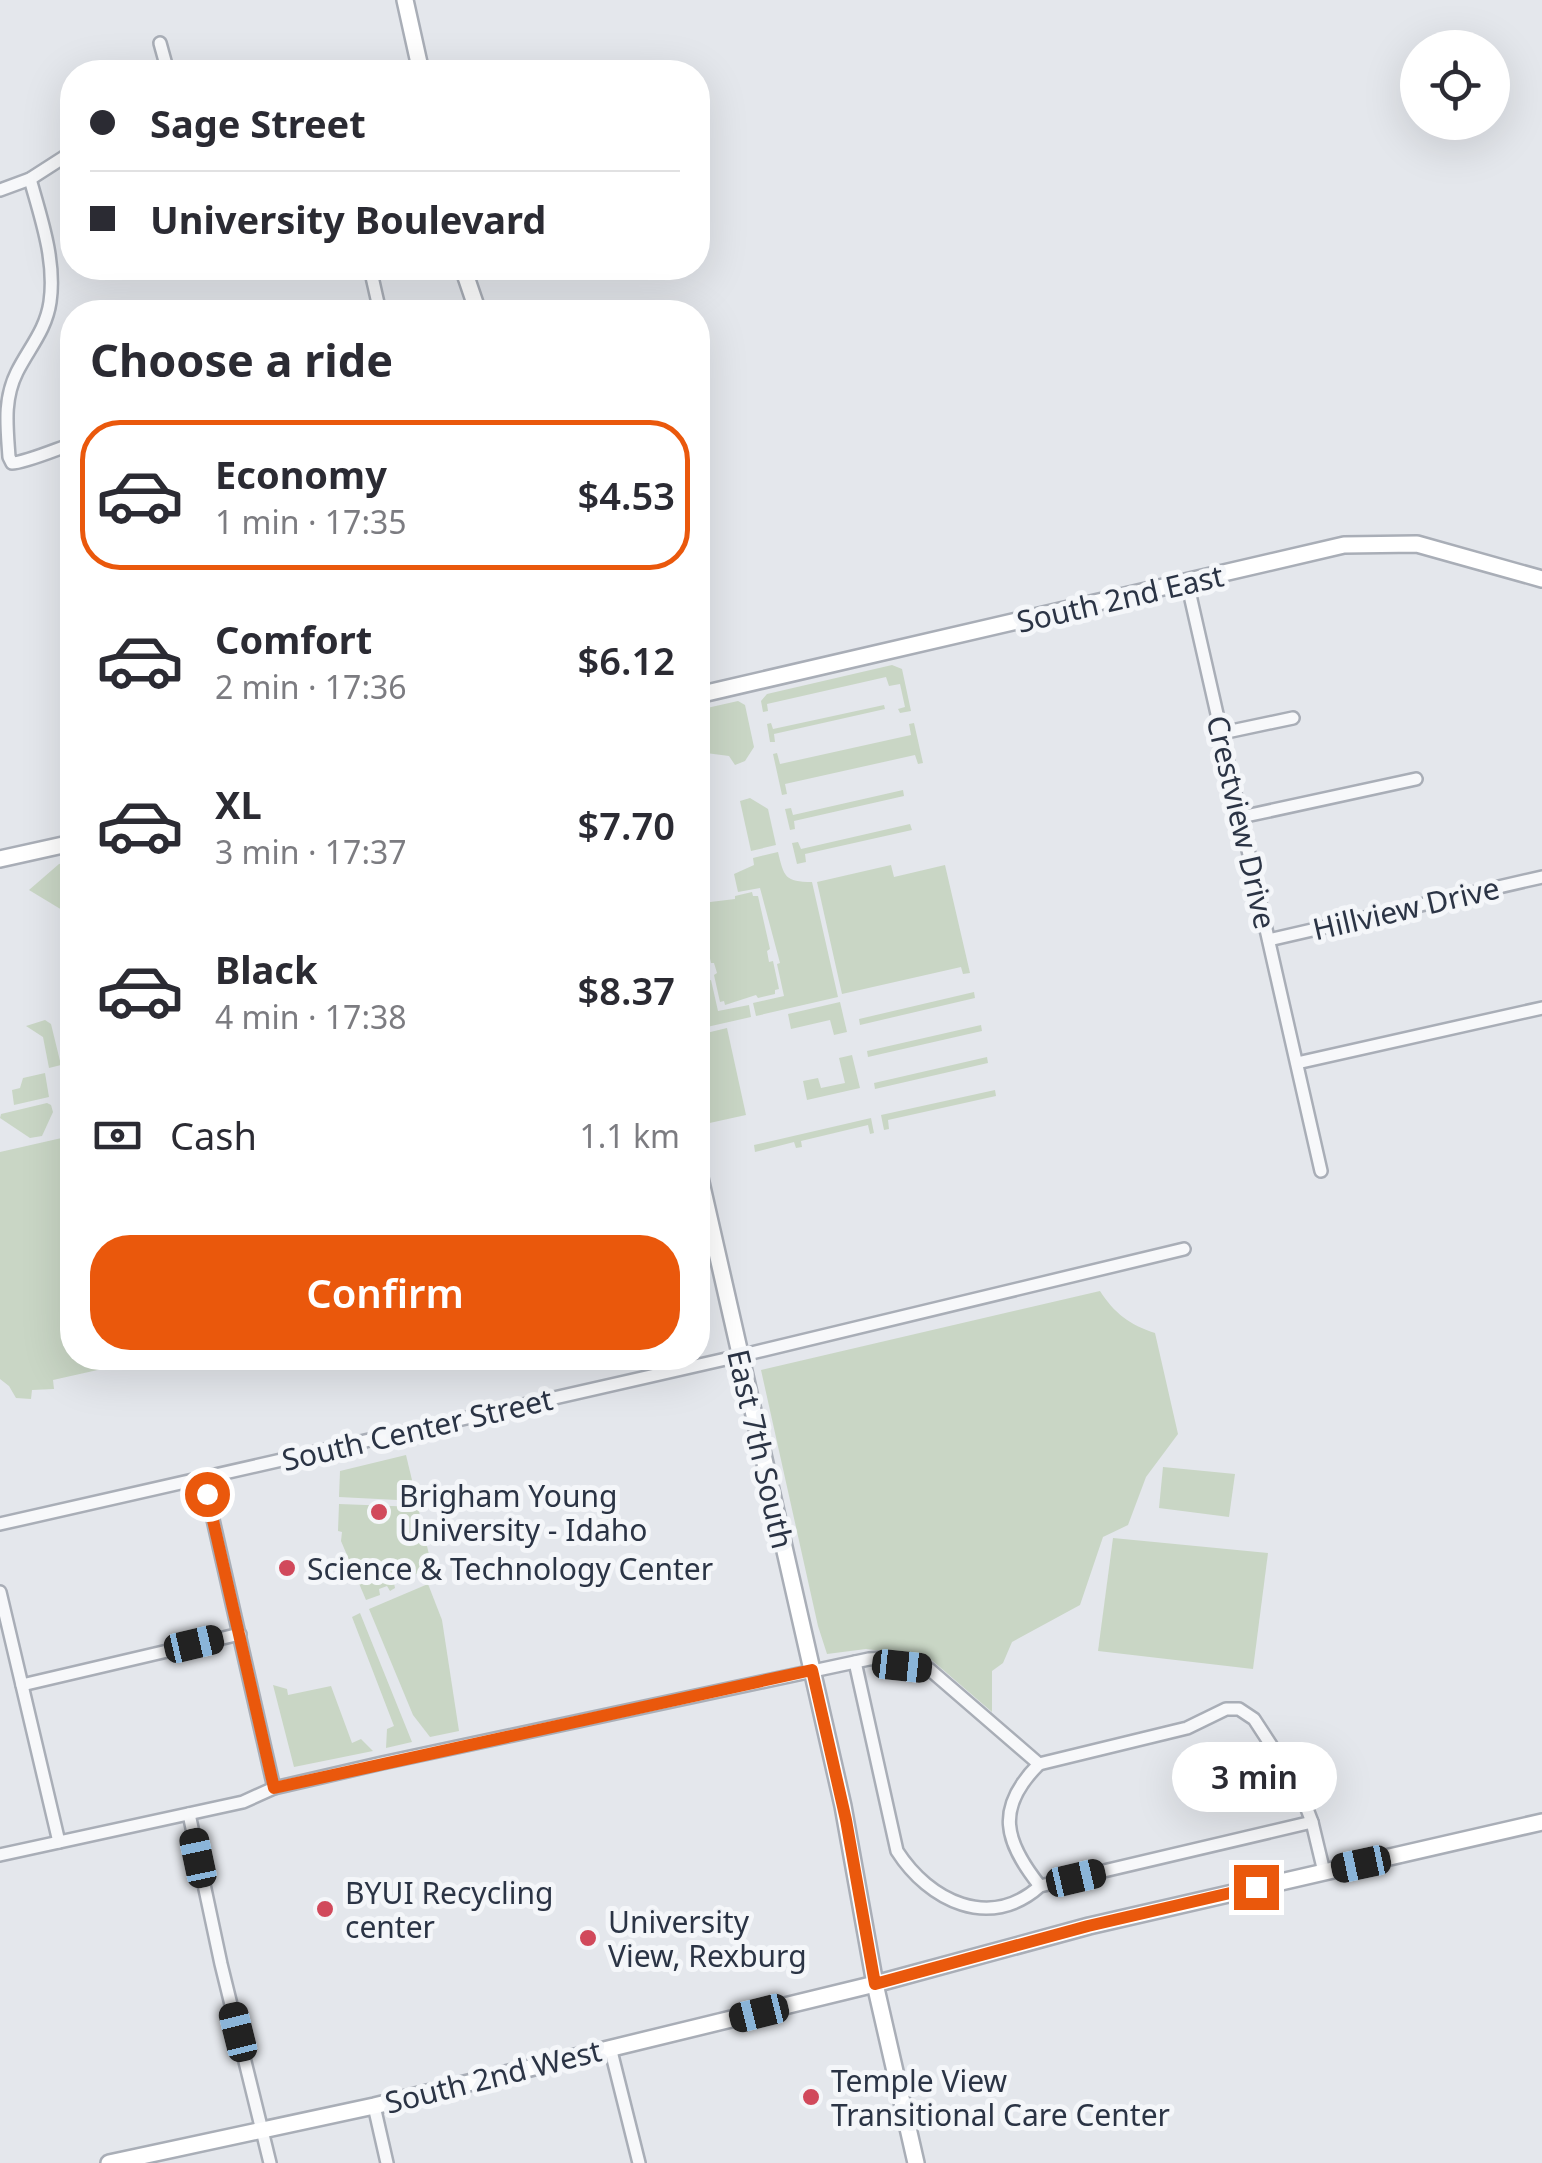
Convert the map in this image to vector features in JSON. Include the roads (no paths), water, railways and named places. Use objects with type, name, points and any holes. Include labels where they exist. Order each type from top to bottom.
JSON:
[{"type":"main road","points":[[404,0],[418,60]]},
{"type":"main road","name":"South 2nd East","points":[[710,692],[1344,545],[1417,544],[1542,579]]},
{"type":"main road","points":[[0,859],[60,846]]},
{"type":"main road","name":"East 7th South","points":[[710,1224],[846,1820],[875,1984],[916,2163]]},
{"type":"main road","name":"South 2nd West","points":[[109,2163],[374,2106],[875,1984],[1088,1926],[1542,1822]]},
{"type":"street","points":[[160,43],[165,60]]},
{"type":"street","points":[[0,190],[30,179],[60,160]]},
{"type":"street","points":[[30,179],[52,274],[50,304],[42,330],[15,374],[6,402],[8,457],[12,462],[22,463],[60,447]]},
{"type":"street","name":"Crestview Drive","points":[[1188,582],[1321,1170]]},
{"type":"street","points":[[1222,733],[1293,718]]},
{"type":"street","points":[[1241,817],[1416,778]]},
{"type":"street","name":"Hillview Drive","points":[[1269,940],[1542,877]]},
{"type":"street","points":[[1297,1062],[1542,1008]]},
{"type":"street","name":"South Center Street","points":[[710,1363],[1184,1250]]},
{"type":"street","name":"South Center Street","points":[[0,1524],[679,1370]]},
{"type":"street","points":[[204,1480],[274,1788]]},
{"type":"street","points":[[0,1592],[59,1842]]},
{"type":"street","points":[[22,1684],[240,1634]]},
{"type":"street","points":[[0,1855],[243,1802],[274,1788],[812,1670],[885,1658],[902,1666],[929,1669],[1039,1764]]},
{"type":"street","points":[[856,1662],[897,1851],[912,1874],[935,1892],[964,1906],[1016,1904],[1040,1886],[1312,1822]]},
{"type":"street","points":[[1040,1886],[1014,1848],[1008,1828],[1011,1802],[1022,1781],[1039,1764],[1187,1728],[1226,1709],[1239,1709],[1254,1720],[1284,1761],[1312,1822],[1324,1872]]},
{"type":"street","points":[[189,1814],[220,1964],[270,2163]]},
{"type":"street","points":[[610,2047],[639,2163]]},
{"type":"street","points":[[374,2106],[387,2163]]},
{"type":"place","name":"Brigham Young University - Idaho","points":[[379,1512]]},
{"type":"place","name":"Science & Technology Center","points":[[287,1568]]},
{"type":"place","name":"BYUI Recycling center","points":[[325,1909]]},
{"type":"place","name":"University View, Rexburg","points":[[588,1938]]},
{"type":"place","name":"Temple View Transitional Care Center","points":[[811,2097]]}]
